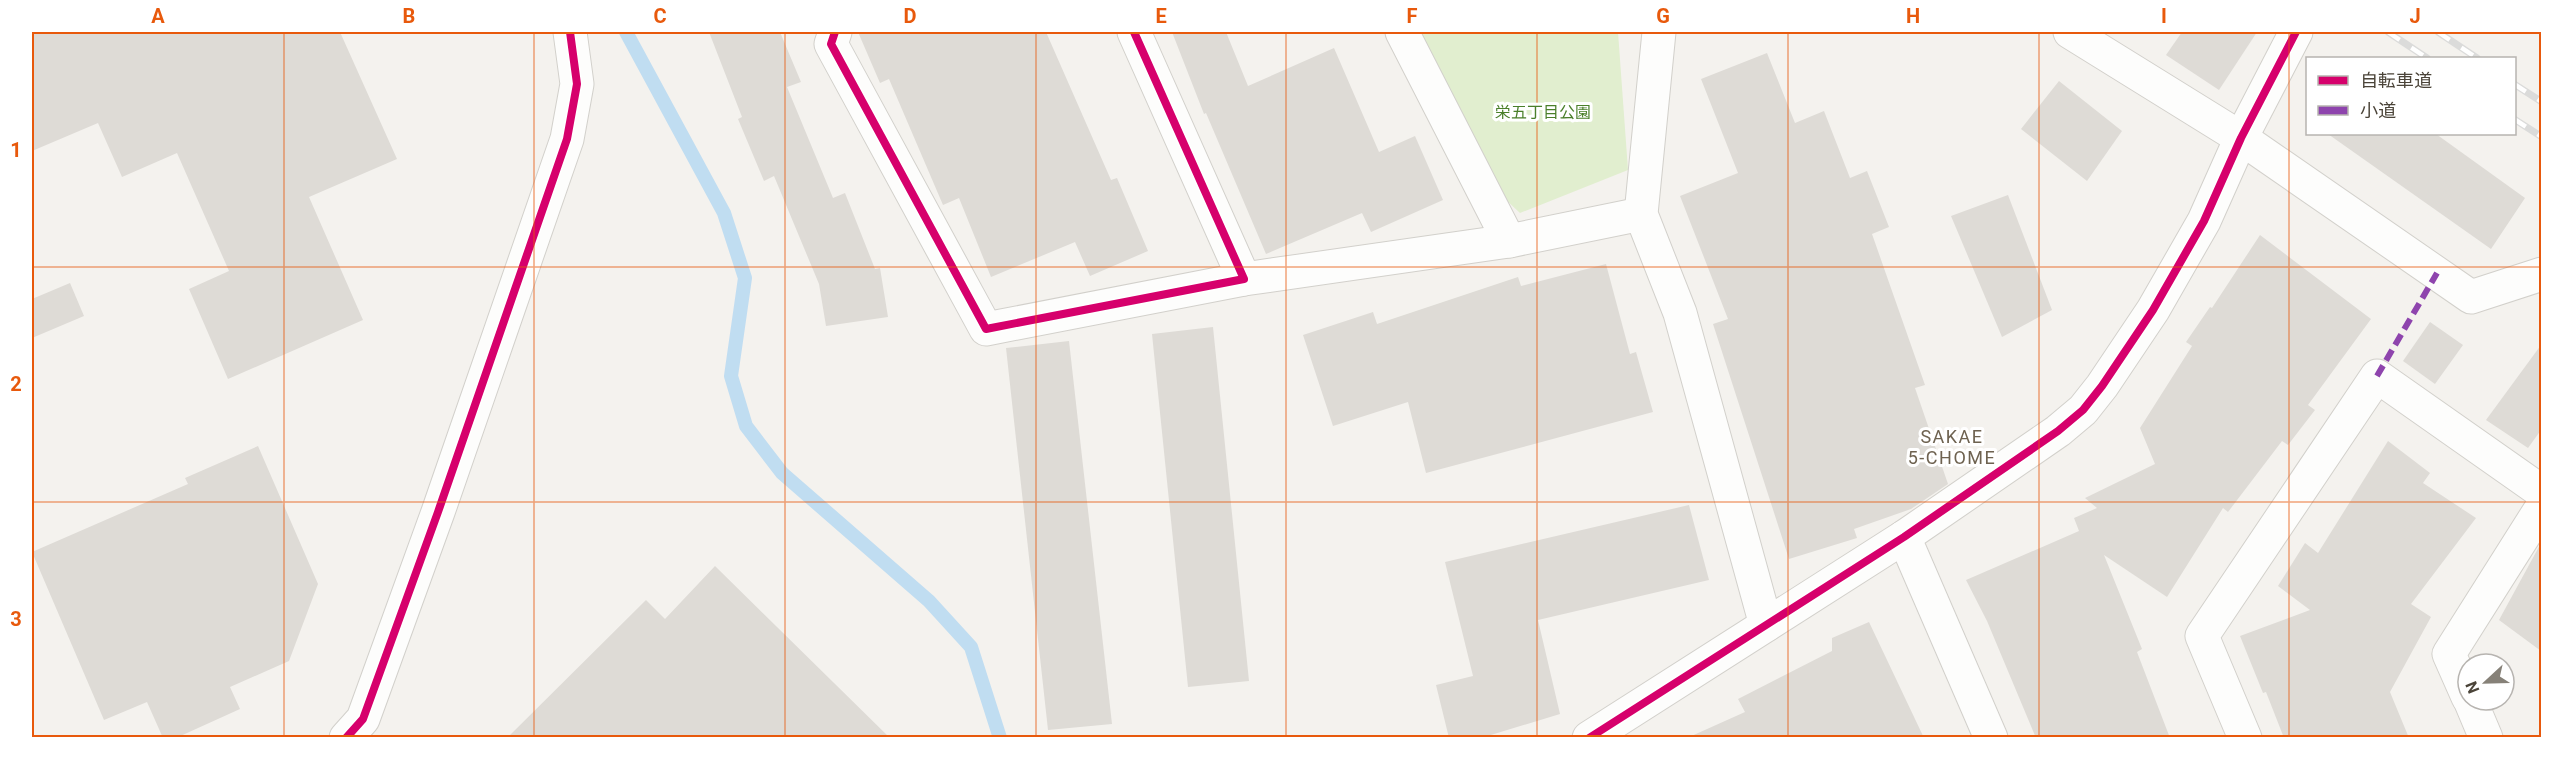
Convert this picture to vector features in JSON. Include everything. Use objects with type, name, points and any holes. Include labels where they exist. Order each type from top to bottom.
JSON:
[{"type":"street","points":[[346,738],[363,718],[438,512],[567,139],[577,84],[570,32]]},
{"type":"street","points":[[835,32],[831,44],[986,329],[1244,279],[1509,241],[1641,214]]},
{"type":"street","points":[[1134,32],[1244,279]]},
{"type":"street","points":[[1402,32],[1509,241]]},
{"type":"street","points":[[1659,32],[1641,214],[1680,313],[1766,625]]},
{"type":"street","points":[[2070,32],[2241,138],[2471,297],[2541,274]]},
{"type":"street","points":[[1588,738],[1904,537],[2058,431],[2083,410],[2102,386],[2158,300],[2204,221],[2241,138],[2296,32]]},
{"type":"street","points":[[2245,738],[2202,636],[2378,376],[2541,492]]},
{"type":"street","points":[[2456,669],[2449,654],[2541,507]]},
{"type":"street","points":[[1904,537],[1991,738]]},
{"type":"street","points":[[2475,712],[2486,738]]},
{"type":"green space","name":"栄五丁目公園","points":[[1416,32],[1618,32],[1628,170],[1520,213],[1489,184]]},
{"type":"building","points":[[32,32],[340,32],[397,159],[309,197],[363,320],[228,379],[189,289],[229,271],[177,153],[122,177],[98,123],[32,151]]},
{"type":"building","points":[[709,32],[780,32],[801,82],[787,87],[833,198],[845,193],[875,269],[880,268],[888,317],[826,326],[819,284],[774,176],[764,181],[738,119],[742,117]]},
{"type":"building","points":[[858,32],[1046,32],[1111,180],[1117,178],[1148,251],[1090,276],[1075,242],[991,277],[959,198],[943,205],[889,79],[880,83]]},
{"type":"building","points":[[1172,32],[1226,32],[1248,86],[1334,48],[1379,152],[1415,136],[1443,200],[1371,232],[1362,213],[1266,254],[1206,113],[1204,114]]},
{"type":"building","points":[[2182,32],[2257,32],[2219,90],[2166,55]]},
{"type":"building","points":[[1767,53],[1795,123],[1824,111],[1850,178],[1867,171],[1889,227],[1872,234],[1925,385],[1915,388],[1948,484],[1911,509],[1854,529],[1857,538],[1789,559],[1713,324],[1728,319],[1680,196],[1738,173],[1701,79]]},
{"type":"building","points":[[2059,81],[2122,131],[2087,181],[2021,129]]},
{"type":"building","points":[[2329,135],[2437,135],[2525,198],[2491,249]]},
{"type":"building","points":[[2008,195],[2052,310],[2002,337],[1951,216]]},
{"type":"building","points":[[2260,235],[2371,319],[2308,405],[2315,410],[2288,445],[2282,441],[2228,512],[2223,508],[2167,597],[2104,555],[2142,649],[2137,652],[2170,738],[2036,738],[1987,621],[1966,580],[2079,531],[2074,518],[2097,508],[2085,498],[2155,464],[2140,428],[2192,346],[2186,342],[2210,307],[2212,308]]},
{"type":"building","points":[[1606,264],[1630,354],[1636,352],[1653,412],[1426,473],[1408,402],[1333,426],[1303,335],[1373,312],[1377,324],[1518,277],[1521,286]]},
{"type":"building","points":[[70,283],[84,316],[32,338],[32,299]]},
{"type":"building","points":[[2430,322],[2463,345],[2435,384],[2403,361]]},
{"type":"building","points":[[1213,327],[1249,681],[1188,687],[1152,334]]},
{"type":"building","points":[[1069,341],[1112,724],[1048,730],[1006,348]]},
{"type":"building","points":[[2541,345],[2541,430],[2528,448],[2486,420]]},
{"type":"building","points":[[2388,441],[2430,473],[2423,483],[2476,518],[2411,604],[2431,617],[2390,692],[2409,738],[2284,738],[2240,636],[2310,610],[2278,586],[2305,543],[2318,553]]},
{"type":"building","points":[[258,446],[318,584],[289,661],[230,687],[240,709],[176,738],[163,738],[147,702],[104,720],[32,552],[188,484],[185,478]]},
{"type":"building","points":[[1689,505],[1709,580],[1538,620],[1560,714],[1481,738],[1449,738],[1436,685],[1473,676],[1445,562]]},
{"type":"building","points":[[2541,543],[2541,651],[2499,620]]},
{"type":"building","points":[[715,566],[890,738],[507,738],[646,600],[665,619]]},
{"type":"building","points":[[1869,622],[1924,738],[1687,738],[1745,712],[1738,699],[1832,651],[1832,638]]},
{"type":"waterway","points":[[626,32],[724,213],[745,278],[731,376],[746,426],[782,473],[929,601],[971,647],[1000,738]]},
{"type":"railway","points":[[2388,32],[2426,57]]},
{"type":"railway","points":[[2438,32],[2476,57]]},
{"type":"railway","points":[[2516,85],[2542,102]]},
{"type":"railway","points":[[2516,120],[2542,137]]},
{"type":"marked path","points":[[2377,376],[2437,273]]},
{"type":"cycle path","points":[[346,738],[363,719],[438,512],[567,139],[577,84],[570,32]]},
{"type":"cycle path","points":[[835,32],[831,44],[986,329],[1244,279],[1134,32]]},
{"type":"cycle path","points":[[1589,738],[1904,537],[2058,431],[2083,410],[2102,386],[2153,310],[2204,221],[2241,138],[2296,32]]},
{"type":"district","name":"SAKAE 5-CHOME","points":[[1952,447]]}]
